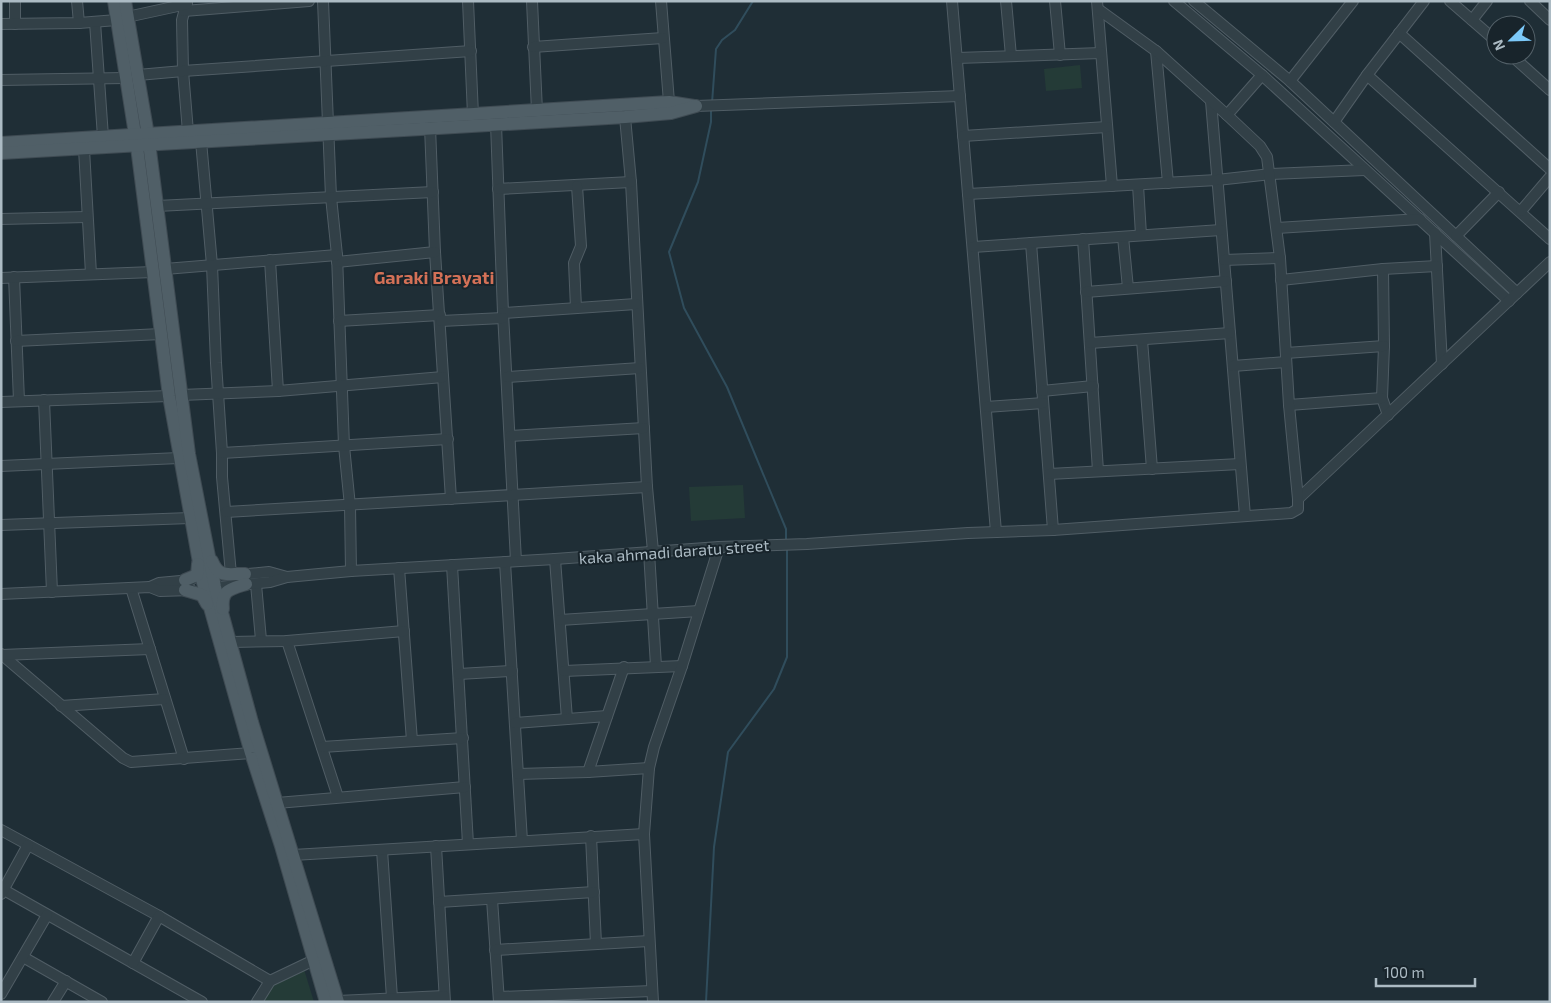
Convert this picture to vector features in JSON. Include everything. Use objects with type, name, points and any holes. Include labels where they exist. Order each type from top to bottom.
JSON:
[{"type":"main road","points":[[114,1],[122,19],[142,140],[175,395],[179,458],[197,557],[198,574],[185,585],[204,597],[231,642],[244,693],[293,855],[334,1001]]},
{"type":"main road","points":[[122,19],[125,1]]},
{"type":"main road","points":[[1,153],[84,149],[188,132],[430,128],[537,111],[669,102],[693,106]]},
{"type":"main road","points":[[1,143],[103,137],[201,141],[473,115],[496,119],[625,116],[671,113],[693,106]]},
{"type":"main road","points":[[142,140],[157,206],[161,334],[189,454],[207,544],[217,570],[223,574],[231,574],[249,581]]},
{"type":"main road","points":[[207,544],[208,583]]},
{"type":"main road","points":[[197,557],[208,583],[251,753],[314,960],[334,1001]]},
{"type":"main road","points":[[218,618],[225,594],[231,589],[249,581]]},
{"type":"street","points":[[14,1],[15,24]]},
{"type":"street","points":[[77,1],[79,23]]},
{"type":"street","points":[[1,24],[95,22],[122,19],[186,5],[309,1]]},
{"type":"street","points":[[323,1],[332,197],[337,258],[344,446],[350,506],[352,571]]},
{"type":"street","points":[[468,1],[473,115]]},
{"type":"street","points":[[532,1],[537,111]]},
{"type":"street","points":[[661,1],[669,102]]},
{"type":"street","points":[[952,1],[996,532]]},
{"type":"street","points":[[1006,1],[1011,56]]},
{"type":"street","points":[[1055,1],[1060,55]]},
{"type":"street","points":[[1174,1],[1262,75],[1509,301]]},
{"type":"street","points":[[1194,1],[1290,80],[1517,293]]},
{"type":"street","points":[[1290,80],[1353,1]]},
{"type":"street","points":[[1334,122],[1367,75],[1424,1]]},
{"type":"street","points":[[1450,1],[1486,32]]},
{"type":"street","points":[[1472,20],[1487,1]]},
{"type":"street","points":[[1530,1],[1550,20]]},
{"type":"street","points":[[186,5],[183,71],[188,132]]},
{"type":"street","points":[[1097,5],[1156,51],[1228,115],[1260,146],[1267,157],[1280,258],[1289,406],[1298,500]]},
{"type":"street","points":[[1097,5],[1112,186]]},
{"type":"street","points":[[95,22],[103,137]]},
{"type":"street","points":[[1399,33],[1550,169]]},
{"type":"street","points":[[533,47],[664,38]]},
{"type":"street","points":[[1,80],[132,77],[183,71],[471,51]]},
{"type":"street","points":[[1156,51],[1168,183]]},
{"type":"street","points":[[957,58],[1101,53]]},
{"type":"street","points":[[1523,65],[1550,90]]},
{"type":"street","points":[[1228,115],[1262,75]]},
{"type":"street","points":[[1367,75],[1550,238]]},
{"type":"street","points":[[693,106],[960,96]]},
{"type":"street","points":[[1211,101],[1245,516]]},
{"type":"street","points":[[625,116],[631,182],[656,666]]},
{"type":"street","points":[[496,119],[503,316],[516,561]]},
{"type":"street","points":[[963,136],[1108,127]]},
{"type":"street","points":[[430,128],[435,252],[451,499]]},
{"type":"street","points":[[201,141],[212,265],[222,477],[231,574]]},
{"type":"street","points":[[84,149],[91,274]]},
{"type":"street","points":[[968,194],[1217,180],[1270,174],[1365,170]]},
{"type":"street","points":[[1521,211],[1550,177]]},
{"type":"street","points":[[498,189],[631,182]]},
{"type":"street","points":[[1138,184],[1141,235]]},
{"type":"street","points":[[576,308],[574,262],[581,246],[577,186]]},
{"type":"street","points":[[157,206],[434,192]]},
{"type":"street","points":[[1456,236],[1499,192]]},
{"type":"street","points":[[1,219],[87,216]]},
{"type":"street","points":[[1277,228],[1420,219]]},
{"type":"street","points":[[973,247],[1221,230]]},
{"type":"street","points":[[1435,233],[1442,364]]},
{"type":"street","points":[[1123,236],[1128,288]]},
{"type":"street","points":[[1083,239],[1098,471]]},
{"type":"street","points":[[1031,243],[1053,530]]},
{"type":"street","points":[[1,278],[159,271],[270,260],[435,252]]},
{"type":"street","points":[[1224,260],[1280,258]]},
{"type":"street","points":[[270,260],[278,391]]},
{"type":"street","points":[[1298,500],[1550,262]]},
{"type":"street","points":[[1281,280],[1383,269],[1437,266]]},
{"type":"street","points":[[1383,269],[1384,346],[1382,398],[1388,415]]},
{"type":"street","points":[[14,277],[19,401]]},
{"type":"street","points":[[1086,292],[1226,281]]},
{"type":"street","points":[[339,321],[503,316],[636,304]]},
{"type":"street","points":[[1090,344],[1230,333]]},
{"type":"street","points":[[16,341],[161,334]]},
{"type":"street","points":[[1142,340],[1152,469]]},
{"type":"street","points":[[1232,366],[1384,346]]},
{"type":"street","points":[[507,377],[640,368]]},
{"type":"street","points":[[1,402],[278,391],[444,377]]},
{"type":"street","points":[[1042,391],[1093,386]]},
{"type":"street","points":[[1289,406],[1382,398]]},
{"type":"street","points":[[44,400],[52,592]]},
{"type":"street","points":[[986,407],[1043,403]]},
{"type":"street","points":[[510,436],[644,428]]},
{"type":"street","points":[[222,453],[448,439]]},
{"type":"street","points":[[1,466],[179,458]]},
{"type":"street","points":[[1049,474],[1240,464]]},
{"type":"street","points":[[226,512],[647,487]]},
{"type":"street","name":"kaka ahmadi daratu street","points":[[1,594],[150,587],[159,583],[185,585],[249,581],[268,572],[287,577],[651,551],[1053,530],[1291,514],[1298,509],[1298,500]]},
{"type":"street","points":[[1,526],[190,518]]},
{"type":"street","points":[[492,898],[499,999],[653,996],[644,834],[649,768],[654,746],[682,666],[719,547]]},
{"type":"street","points":[[555,559],[567,719]]},
{"type":"street","points":[[505,562],[522,841]]},
{"type":"street","points":[[452,565],[468,844]]},
{"type":"street","points":[[399,568],[412,741]]},
{"type":"street","points":[[249,581],[261,640]]},
{"type":"street","points":[[130,588],[184,759]]},
{"type":"street","points":[[560,620],[699,611]]},
{"type":"street","points":[[231,642],[404,632]]},
{"type":"street","points":[[287,640],[338,797]]},
{"type":"street","points":[[2,655],[150,649]]},
{"type":"street","points":[[2,655],[126,760],[135,763],[251,753]]},
{"type":"street","points":[[564,671],[682,666]]},
{"type":"street","points":[[588,772],[624,667]]},
{"type":"street","points":[[459,674],[512,671]]},
{"type":"street","points":[[61,706],[165,699]]},
{"type":"street","points":[[515,723],[607,716]]},
{"type":"street","points":[[322,747],[463,738]]},
{"type":"street","points":[[518,774],[649,768]]},
{"type":"street","points":[[277,803],[465,787]]},
{"type":"street","points":[[1,830],[159,916],[270,981]]},
{"type":"street","points":[[293,855],[644,834]]},
{"type":"street","points":[[590,836],[596,944]]},
{"type":"street","points":[[28,845],[2,892],[47,915],[202,1002]]},
{"type":"street","points":[[334,1001],[392,998],[444,999],[436,846]]},
{"type":"street","points":[[382,850],[392,998]]},
{"type":"street","points":[[439,902],[594,892]]},
{"type":"street","points":[[1,994],[47,915]]},
{"type":"street","points":[[133,963],[159,916]]},
{"type":"street","points":[[495,950],[649,941]]},
{"type":"street","points":[[23,957],[102,1002]]},
{"type":"street","points":[[256,1002],[270,981],[314,960]]},
{"type":"street","points":[[54,1002],[66,981]]},
{"type":"street","points":[[177,1002],[183,991]]},
{"type":"green space","points":[[1080,65],[1082,88],[1046,91],[1044,69]]},
{"type":"green space","points":[[743,485],[745,518],[691,521],[689,487]]},
{"type":"green space","points":[[303,966],[314,1002],[260,1002],[269,986]]},
{"type":"waterway","points":[[712,103],[716,49],[722,40],[735,30],[753,1]]},
{"type":"waterway","points":[[711,110],[711,122],[698,182],[669,252],[684,308],[727,387],[786,529],[786,541]]},
{"type":"waterway","points":[[706,1002],[714,847],[728,752],[774,689],[787,657],[787,548]]},
{"type":"district","name":"Garaki Brayati","points":[[434,277]]}]
